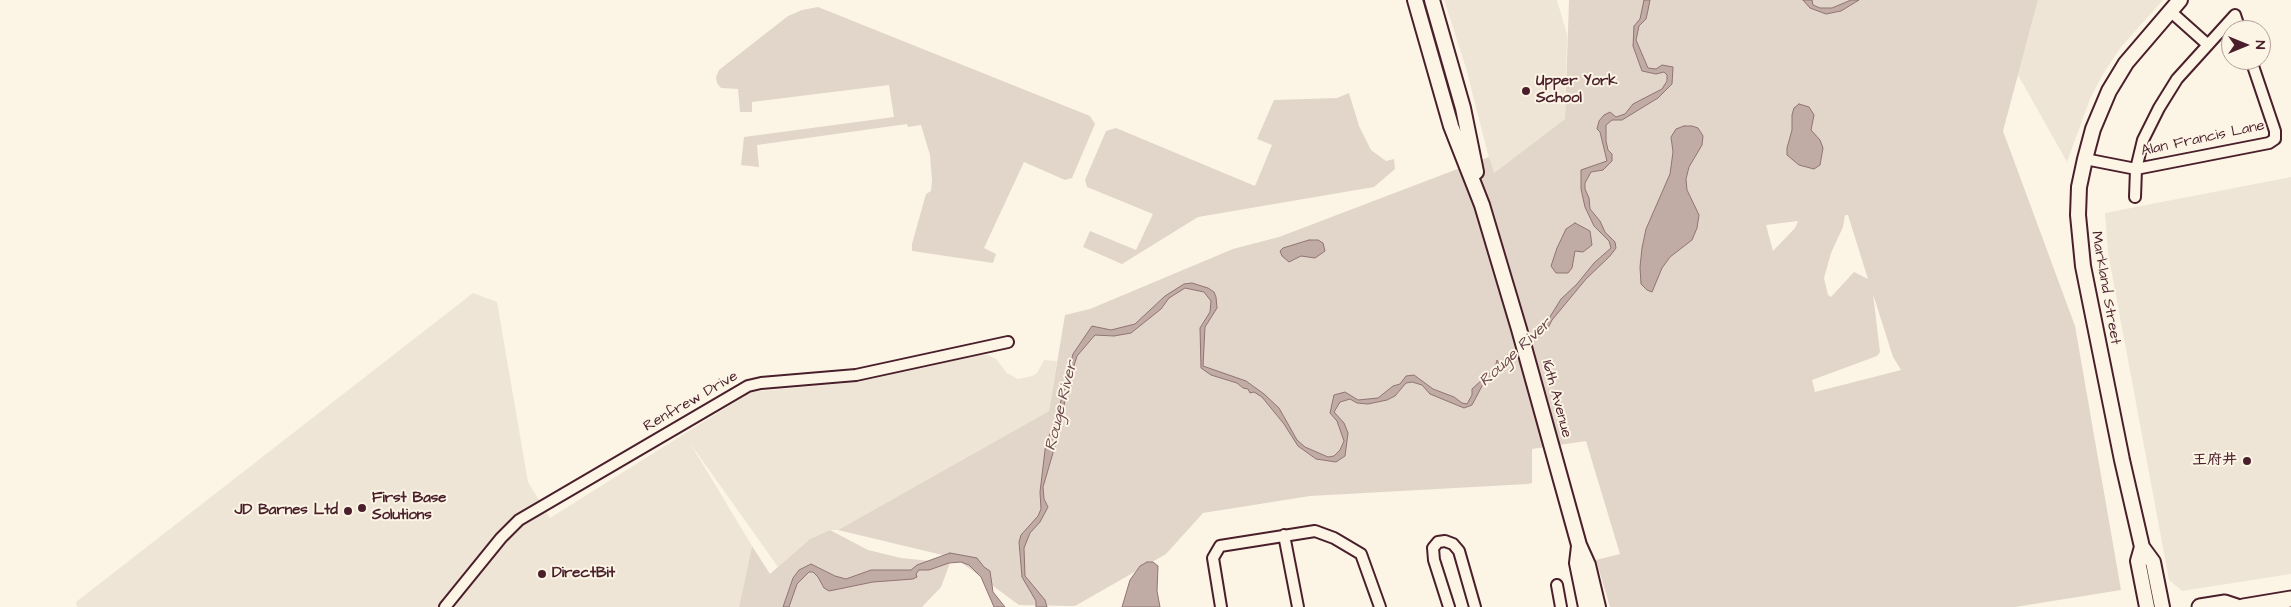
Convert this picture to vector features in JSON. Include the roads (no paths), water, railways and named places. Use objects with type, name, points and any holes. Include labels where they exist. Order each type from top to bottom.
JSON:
[{"type":"main road","name":"16th Avenue","points":[[1415,0],[1451,126],[1482,205],[1519,329],[1579,545],[1588,565],[1598,607]]},
{"type":"main road","name":"16th Avenue","points":[[1432,0],[1463,108],[1482,205]]},
{"type":"main road","name":"Markland Street","points":[[2162,607],[2153,562],[2142,547],[2083,266],[2078,215],[2079,188],[2085,159],[2093,129],[2109,91],[2126,63],[2180,0]]},
{"type":"main road","name":"16th Avenue","points":[[1579,545],[1577,563],[1586,607]]},
{"type":"main road","name":"Markland Street","points":[[2142,547],[2138,561],[2147,607]]},
{"type":"main road","points":[[2243,607],[2291,599]]},
{"type":"main road","points":[[2200,607],[2225,603],[2237,607]]},
{"type":"street","points":[[2170,11],[2207,44]]},
{"type":"street","points":[[2135,196],[2136,169],[2143,140],[2159,108],[2176,78],[2221,30]]},
{"type":"street","name":"Alan Francis Lane","points":[[2085,159],[2136,169],[2269,143],[2275,139],[2275,131],[2254,70]]},
{"type":"street","name":"Renfrew Drive","points":[[445,607],[501,538],[520,520],[748,386],[761,382],[848,376],[1008,342]]},
{"type":"street","points":[[1221,607],[1213,558],[1220,546],[1315,531],[1334,538],[1361,554],[1380,607]]},
{"type":"street","points":[[1284,535],[1298,607]]},
{"type":"street","points":[[1449,607],[1434,560],[1433,548],[1438,542],[1445,541],[1453,544],[1459,551],[1475,607]]},
{"type":"street","points":[[1557,584],[1561,607]]},
{"type":"water","name":"Rouge River","points":[[1644,0],[1650,0],[1646,19],[1639,26],[1636,40],[1648,68],[1656,69],[1662,65],[1673,67],[1672,84],[1658,98],[1622,120],[1612,120],[1606,125],[1606,141],[1608,150],[1612,154],[1612,161],[1603,170],[1591,172],[1585,183],[1590,209],[1600,221],[1605,232],[1615,242],[1616,248],[1586,279],[1552,320],[1547,330],[1482,386],[1472,405],[1464,408],[1430,394],[1422,385],[1412,382],[1406,383],[1395,396],[1387,400],[1368,404],[1357,403],[1350,399],[1340,402],[1334,412],[1344,423],[1348,433],[1345,456],[1336,462],[1316,459],[1298,446],[1284,424],[1262,397],[1254,392],[1250,393],[1248,389],[1243,388],[1237,383],[1211,375],[1201,368],[1200,328],[1210,312],[1211,301],[1204,292],[1185,288],[1169,298],[1161,309],[1131,333],[1114,336],[1095,335],[1077,356],[1072,372],[1071,386],[1065,400],[1060,429],[1043,487],[1044,499],[1048,507],[1040,522],[1030,533],[1024,548],[1025,576],[1045,600],[1047,607],[1036,607],[1036,601],[1022,577],[1019,542],[1021,535],[1038,516],[1041,509],[1040,492],[1046,442],[1055,424],[1073,354],[1092,326],[1111,330],[1135,324],[1165,296],[1184,284],[1192,283],[1208,288],[1214,292],[1217,308],[1205,327],[1203,366],[1246,381],[1264,394],[1279,408],[1297,440],[1305,447],[1328,457],[1334,456],[1340,450],[1344,441],[1337,421],[1330,413],[1334,395],[1345,392],[1358,400],[1378,398],[1393,386],[1400,384],[1406,376],[1414,375],[1433,389],[1467,404],[1472,395],[1472,389],[1495,368],[1497,360],[1500,365],[1505,357],[1543,328],[1561,299],[1577,284],[1594,263],[1611,248],[1609,241],[1594,226],[1585,207],[1581,189],[1581,170],[1607,161],[1600,132],[1597,129],[1599,121],[1604,115],[1610,112],[1616,117],[1625,114],[1633,104],[1662,89],[1667,81],[1667,75],[1664,72],[1656,74],[1642,71],[1633,46],[1634,26],[1640,19]]},
{"type":"water","points":[[1803,0],[1812,0],[1813,5],[1820,8],[1832,8],[1851,0],[1859,0],[1841,11],[1826,14],[1810,8]]},
{"type":"water","points":[[1799,104],[1809,107],[1814,115],[1811,130],[1820,140],[1823,148],[1820,165],[1814,169],[1799,165],[1787,155],[1792,130],[1792,115],[1794,108]]},
{"type":"water","points":[[1684,126],[1698,128],[1703,136],[1702,145],[1689,167],[1686,179],[1687,190],[1699,215],[1697,228],[1692,240],[1670,257],[1662,268],[1652,292],[1641,284],[1642,248],[1646,229],[1670,174],[1673,152],[1671,137],[1676,129]]},
{"type":"water","points":[[1575,223],[1590,231],[1592,245],[1583,252],[1575,251],[1572,268],[1568,273],[1556,273],[1551,266],[1557,248],[1566,229]]},
{"type":"water","points":[[1309,240],[1318,240],[1323,243],[1325,251],[1315,258],[1301,256],[1289,262],[1282,256],[1280,251],[1283,248]]},
{"type":"water","points":[[950,553],[977,558],[990,571],[993,592],[1005,607],[994,607],[981,577],[969,565],[961,562],[949,563],[929,570],[919,570],[916,574],[917,577],[913,579],[873,582],[829,591],[824,588],[813,572],[809,572],[797,584],[789,607],[783,607],[793,578],[799,570],[811,564],[835,576],[846,579],[871,570],[911,570],[917,565]]},
{"type":"water","points":[[1147,562],[1153,562],[1158,566],[1157,591],[1160,607],[1122,607],[1130,580],[1140,566]]},
{"type":"place","name":"Upper York School","points":[[1526,91]]},
{"type":"place","name":"王府井","points":[[2247,461]]},
{"type":"place","name":"First Base Solutions","points":[[362,508]]},
{"type":"place","name":"JD Barnes Ltd","points":[[348,511]]},
{"type":"place","name":"DirectBit","points":[[542,574]]}]
